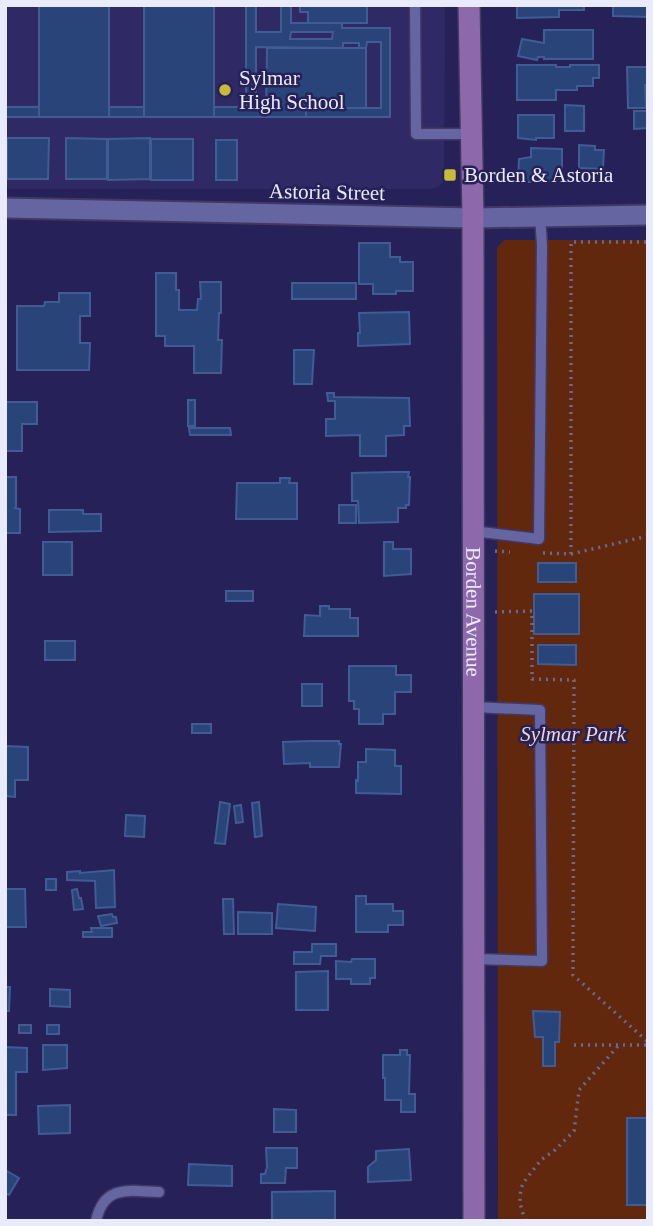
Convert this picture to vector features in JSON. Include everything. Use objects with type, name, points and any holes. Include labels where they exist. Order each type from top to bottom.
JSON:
[{"type":"street","name":"Borden Avenue","points":[[469,5],[473,218],[474,1221]]},
{"type":"street","name":"Astoria Street","points":[[5,208],[473,218],[648,215]]},
{"type":"lane","points":[[415,5],[416,134],[471,134]]},
{"type":"lane","points":[[473,531],[539,539],[540,216]]},
{"type":"lane","points":[[474,708],[540,710],[542,961],[474,960]]},
{"type":"lane","points":[[96,1221],[102,1203],[111,1195],[120,1191],[159,1192]]},
{"type":"path","points":[[571,554],[571,242],[648,242]]},
{"type":"path","points":[[533,552],[571,554],[648,536]]},
{"type":"path","points":[[495,551],[520,552]]},
{"type":"path","points":[[495,612],[532,611],[532,679],[574,680],[573,975],[648,1044]]},
{"type":"path","points":[[574,1045],[648,1044]]},
{"type":"path","points":[[525,1221],[520,1203],[521,1188],[541,1160],[574,1131],[579,1090],[619,1045]]},
{"type":"shaded area","name":"Sylmar High School","points":[[5,5],[445,5],[444,181],[431,189],[5,189]]},
{"type":"green space","name":"Sylmar Park","points":[[504,240],[648,240],[648,1221],[498,1221],[497,248]]},
{"type":"building","points":[[39,5],[109,5],[109,117],[39,117]]},
{"type":"building","points":[[144,5],[214,5],[214,117],[144,117]]},
{"type":"building","points":[[246,5],[256,5],[256,32],[281,32],[281,5],[291,5],[291,23],[342,23],[342,28],[390,28],[390,117],[306,117],[306,108],[381,108],[381,42],[367,42],[366,48],[359,48],[359,43],[343,43],[343,48],[256,47],[256,108],[266,108],[266,117],[214,117],[214,107],[246,107]],"holes":[[[291,32],[333,32],[332,39],[290,39]]]},
{"type":"building","points":[[300,5],[367,5],[367,23],[308,23],[308,12],[300,12]]},
{"type":"building","points":[[517,5],[584,5],[584,10],[559,10],[559,17],[517,18]]},
{"type":"building","points":[[613,5],[648,5],[648,17],[613,16]]},
{"type":"building","points":[[544,30],[593,30],[593,59],[538,57],[537,60],[518,56],[522,39],[544,43]]},
{"type":"building","points":[[267,48],[366,48],[366,108],[306,108],[306,117],[266,117]]},
{"type":"building","points":[[517,65],[599,65],[599,78],[593,78],[593,86],[577,86],[577,90],[556,90],[556,100],[517,100]]},
{"type":"building","points":[[627,67],[648,67],[648,85],[645,85],[646,108],[628,108]]},
{"type":"building","points":[[565,105],[584,106],[584,131],[565,131]]},
{"type":"building","points":[[5,107],[39,107],[39,117],[5,117]]},
{"type":"building","points":[[109,107],[144,107],[144,117],[109,117]]},
{"type":"building","points":[[634,111],[648,111],[648,128],[634,129]]},
{"type":"building","points":[[518,115],[554,115],[554,138],[518,138]]},
{"type":"building","points":[[7,138],[49,138],[48,179],[7,179]]},
{"type":"building","points":[[66,138],[107,139],[107,179],[66,179]]},
{"type":"building","points":[[150,138],[150,179],[108,180],[108,139]]},
{"type":"building","points":[[151,139],[193,139],[193,180],[151,180]]},
{"type":"building","points":[[216,140],[237,140],[237,180],[216,180]]},
{"type":"building","points":[[579,145],[595,146],[595,150],[604,150],[603,169],[579,168]]},
{"type":"building","points":[[531,148],[562,149],[562,182],[518,182],[519,159],[531,157]]},
{"type":"building","points":[[359,243],[390,243],[390,257],[400,257],[400,262],[413,262],[413,291],[373,294],[373,284],[359,284]]},
{"type":"building","points":[[156,273],[176,273],[179,310],[197,310],[198,299],[201,299],[200,282],[221,282],[218,340],[222,340],[221,373],[194,373],[194,346],[165,346],[165,336],[156,336]]},
{"type":"building","points":[[292,283],[356,283],[356,299],[292,299]]},
{"type":"building","points":[[59,293],[90,293],[90,316],[80,316],[80,343],[90,343],[89,370],[17,370],[17,306],[44,306],[45,302],[59,302]]},
{"type":"building","points":[[409,312],[410,344],[358,346],[359,313]]},
{"type":"building","points":[[294,350],[314,350],[312,384],[294,384]]},
{"type":"building","points":[[327,393],[334,393],[334,397],[409,398],[410,426],[404,426],[404,435],[386,436],[386,456],[360,456],[360,435],[326,436],[326,419],[335,419],[335,401],[328,401]]},
{"type":"building","points":[[188,400],[195,400],[195,426],[188,426]]},
{"type":"building","points":[[5,402],[37,402],[37,424],[22,424],[22,451],[5,451]]},
{"type":"building","points":[[189,428],[230,428],[231,435],[190,435]]},
{"type":"building","points":[[409,472],[409,505],[406,505],[406,508],[398,508],[398,522],[359,523],[358,501],[352,501],[352,473]]},
{"type":"building","points":[[5,477],[16,477],[15,508],[20,509],[20,533],[5,533]]},
{"type":"building","points":[[280,478],[290,478],[289,483],[297,483],[297,519],[236,519],[237,483],[280,483]]},
{"type":"building","points":[[339,505],[356,505],[356,523],[339,523]]},
{"type":"building","points":[[49,510],[83,510],[83,514],[101,514],[101,531],[49,532]]},
{"type":"building","points":[[43,542],[72,542],[72,575],[43,575]]},
{"type":"building","points":[[384,542],[393,542],[393,549],[411,549],[411,574],[384,576]]},
{"type":"building","points":[[538,563],[576,563],[576,582],[538,582]]},
{"type":"building","points":[[226,591],[253,591],[253,601],[226,601]]},
{"type":"building","points":[[534,594],[579,594],[579,634],[534,634]]},
{"type":"building","points":[[320,606],[350,609],[350,618],[358,618],[358,636],[304,636],[305,615],[320,616]]},
{"type":"building","points":[[45,641],[75,641],[75,660],[45,660]]},
{"type":"building","points":[[538,645],[576,645],[576,665],[538,664]]},
{"type":"building","points":[[349,666],[396,666],[396,675],[411,675],[411,692],[395,692],[395,714],[383,714],[383,724],[359,724],[359,709],[354,709],[354,701],[349,701]]},
{"type":"building","points":[[302,684],[322,684],[322,706],[302,706]]},
{"type":"building","points":[[192,724],[211,724],[211,733],[192,733]]},
{"type":"building","points":[[339,741],[339,767],[310,767],[310,763],[284,764],[283,742]]},
{"type":"building","points":[[5,746],[28,747],[28,780],[15,780],[15,797],[5,796]]},
{"type":"building","points":[[366,749],[395,750],[395,766],[401,766],[401,794],[356,793],[358,762],[366,762]]},
{"type":"building","points":[[220,802],[230,804],[225,844],[215,843]]},
{"type":"building","points":[[259,802],[262,836],[255,837],[252,803]]},
{"type":"building","points":[[241,805],[243,822],[236,823],[234,806]]},
{"type":"building","points":[[126,815],[145,816],[144,837],[125,836]]},
{"type":"building","points":[[114,870],[115,907],[96,908],[95,881],[67,880],[67,872]]},
{"type":"building","points":[[46,879],[56,879],[56,890],[46,890]]},
{"type":"building","points":[[5,889],[25,889],[26,927],[5,927]]},
{"type":"building","points":[[77,889],[83,909],[74,910],[72,890]]},
{"type":"building","points":[[356,896],[366,896],[366,904],[393,904],[393,911],[403,911],[403,925],[388,925],[388,932],[356,932]]},
{"type":"building","points":[[223,899],[233,899],[234,934],[224,934]]},
{"type":"building","points":[[278,904],[316,907],[315,931],[276,928]]},
{"type":"building","points":[[238,912],[272,913],[272,934],[238,934]]},
{"type":"building","points":[[112,914],[117,923],[101,926],[98,916]]},
{"type":"building","points":[[91,928],[112,928],[112,937],[83,937],[83,932],[92,932]]},
{"type":"building","points":[[312,944],[336,944],[336,956],[321,956],[320,964],[294,964],[294,952],[312,952]]},
{"type":"building","points":[[352,959],[375,959],[375,978],[370,978],[370,984],[351,984],[351,979],[336,979],[336,961],[351,962]]},
{"type":"building","points":[[328,971],[328,1010],[296,1010],[296,972]]},
{"type":"building","points":[[5,987],[10,987],[9,1011],[5,1011]]},
{"type":"building","points":[[50,989],[70,990],[70,1007],[50,1006]]},
{"type":"building","points":[[533,1011],[560,1012],[559,1042],[555,1042],[555,1066],[543,1066],[543,1037],[535,1037]]},
{"type":"building","points":[[19,1025],[31,1025],[31,1033],[19,1033]]},
{"type":"building","points":[[47,1025],[59,1025],[59,1034],[47,1034]]},
{"type":"building","points":[[43,1045],[67,1045],[67,1068],[43,1070]]},
{"type":"building","points":[[5,1047],[27,1048],[27,1072],[16,1072],[16,1115],[5,1115]]},
{"type":"building","points":[[400,1050],[407,1050],[407,1055],[410,1055],[409,1094],[415,1094],[415,1112],[401,1112],[401,1100],[385,1100],[383,1055],[400,1055]]},
{"type":"building","points":[[70,1105],[70,1133],[39,1134],[38,1106]]},
{"type":"building","points":[[274,1109],[296,1110],[296,1132],[274,1132]]},
{"type":"building","points":[[627,1118],[648,1118],[648,1205],[627,1205]]},
{"type":"building","points":[[266,1148],[297,1148],[297,1168],[286,1168],[285,1183],[261,1183],[261,1174],[265,1174],[267,1167]]},
{"type":"building","points":[[409,1149],[411,1180],[368,1182],[368,1167],[376,1160],[376,1151]]},
{"type":"building","points":[[189,1164],[232,1166],[232,1186],[188,1185]]},
{"type":"building","points":[[5,1170],[19,1178],[9,1195],[5,1193]]},
{"type":"building","points":[[335,1191],[335,1221],[272,1221],[272,1192]]},
{"type":"place","name":"Sylmar High School","points":[[225,90]]},
{"type":"place","name":"Borden & Astoria","points":[[450,175]]}]
